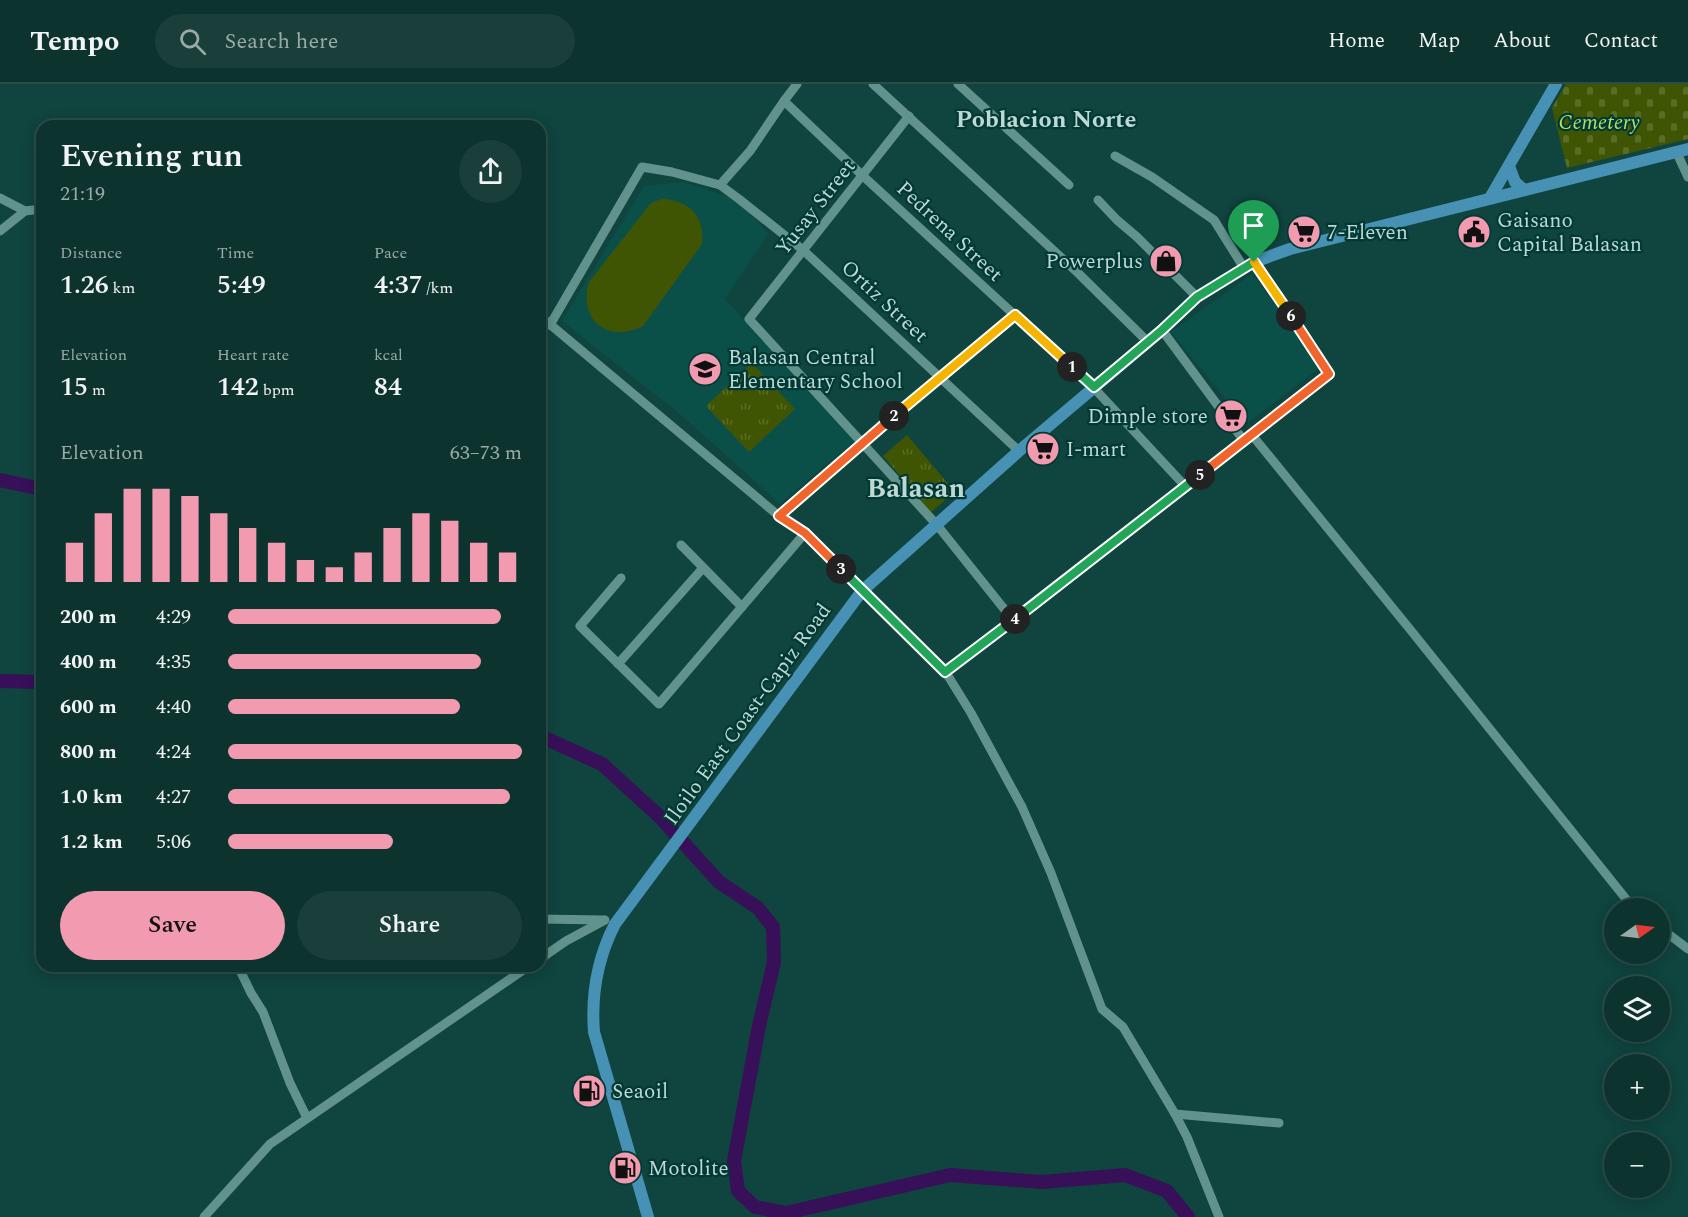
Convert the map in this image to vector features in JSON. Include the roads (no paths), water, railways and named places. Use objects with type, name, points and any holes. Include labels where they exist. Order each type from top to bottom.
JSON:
[{"type":"main road","points":[[1490,198],[1556,84]]},
{"type":"main road","name":"Iloilo East Coast-Capiz Road","points":[[648,1217],[594,1032],[592,1004],[596,973],[610,922],[691,823],[862,591],[1019,450],[1162,330],[1197,297],[1249,265],[1290,249],[1682,150]]},
{"type":"main road","points":[[1509,166],[1515,182],[1524,190]]},
{"type":"street","points":[[550,325],[642,167],[672,172],[720,185],[750,151],[798,84]]},
{"type":"street","points":[[873,84],[1148,342]]},
{"type":"street","points":[[958,84],[1070,185]]},
{"type":"street","name":"Pedrena Street","points":[[784,101],[1094,387],[1186,486]]},
{"type":"street","name":"Yusay Street","points":[[862,443],[749,319],[909,116]]},
{"type":"street","points":[[1682,150],[1688,177]]},
{"type":"street","points":[[945,672],[1329,374],[1214,220],[1152,177],[1115,156]]},
{"type":"street","name":"Ortiz Street","points":[[720,185],[803,250],[1019,450]]},
{"type":"street","points":[[0,198],[25,211]]},
{"type":"street","points":[[1098,200],[1197,297]]},
{"type":"street","points":[[0,231],[25,211],[36,210]]},
{"type":"street","points":[[779,516],[1015,315]]},
{"type":"street","points":[[546,321],[779,516],[805,533],[945,672],[971,713],[1022,807],[1052,873],[1102,1009],[1123,1027],[1175,1114],[1187,1137],[1219,1217]]},
{"type":"street","points":[[1162,330],[1248,438],[1413,633],[1625,898]]},
{"type":"street","points":[[862,443],[937,525],[1013,620]]},
{"type":"street","points":[[621,578],[580,626],[659,704],[805,533]]},
{"type":"street","points":[[681,545],[742,607]]},
{"type":"street","points":[[618,664],[703,568]]},
{"type":"street","points":[[546,919],[610,922]]},
{"type":"street","points":[[546,955],[566,941],[610,922]]},
{"type":"street","points":[[1670,935],[1688,949]]},
{"type":"street","points":[[241,972],[263,1011],[290,1083],[307,1118]]},
{"type":"street","points":[[204,1217],[270,1144],[521,972]]},
{"type":"street","points":[[1175,1114],[1279,1123]]},
{"type":"waterway","points":[[0,480],[36,488]]},
{"type":"waterway","points":[[0,681],[36,682]]},
{"type":"waterway","points":[[546,739],[602,764],[660,817],[719,882],[758,908],[773,927],[774,962],[759,1026],[734,1161],[738,1191],[755,1207],[786,1213],[950,1175],[1042,1182],[1125,1175],[1167,1191],[1188,1217]]},
{"type":"place","name":"7-Eleven","points":[[1304,232]]},
{"type":"place","name":"Gaisano Capital Balasan","points":[[1474,232]]},
{"type":"place","name":"Powerplus","points":[[1166,261]]},
{"type":"place","name":"Balasan Central Elementary School","points":[[705,369]]},
{"type":"place","name":"Dimple store","points":[[1231,416]]},
{"type":"place","name":"I-mart","points":[[1043,449]]},
{"type":"place","name":"Seaoil","points":[[589,1091]]},
{"type":"place","name":"Motolite","points":[[625,1168]]},
{"type":"district","name":"Poblacion Norte","points":[[1046,119]]},
{"type":"district","name":"Balasan","points":[[916,488]]},
{"type":"park label","name":"Cemetery","points":[[1599,122]]}]
